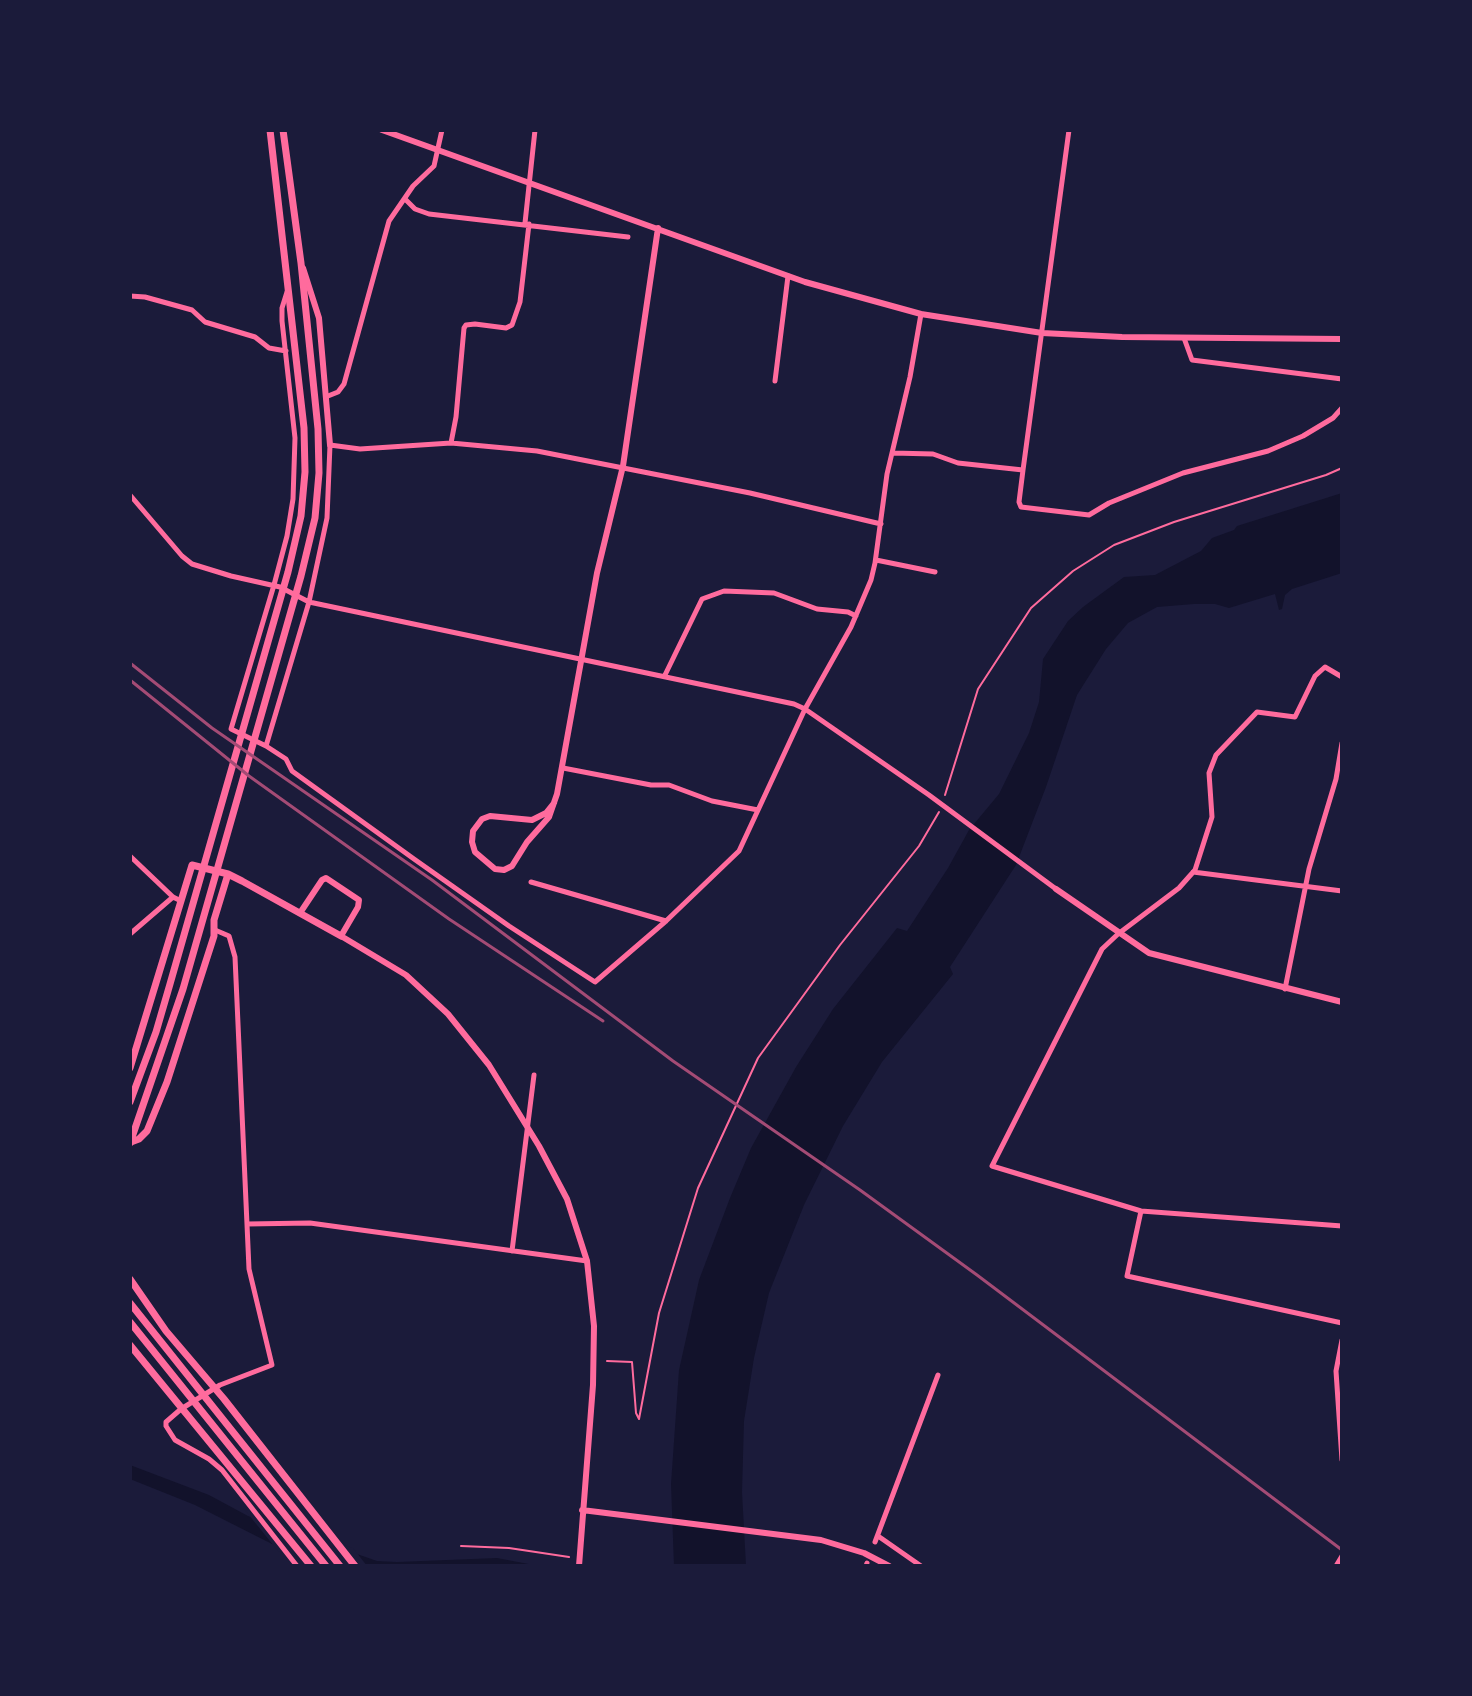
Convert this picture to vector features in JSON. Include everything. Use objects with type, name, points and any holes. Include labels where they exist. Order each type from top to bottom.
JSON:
[{"type":"main road","points":[[130,1102],[156,1032],[284,587],[301,516],[305,472],[304,428],[270,130]]},
{"type":"main road","points":[[130,1142],[168,1036],[315,518],[319,473],[318,429],[301,263],[283,130]]},
{"type":"main road","points":[[130,1068],[192,865],[228,874],[341,936]]},
{"type":"main road","points":[[130,1142],[147,1131],[167,1082],[215,930],[214,920],[228,874]]},
{"type":"main road","points":[[130,1279],[166,1331],[355,1566]]},
{"type":"main road","points":[[130,1303],[340,1566]]},
{"type":"main road","points":[[130,1322],[326,1566]]},
{"type":"main road","points":[[130,1345],[311,1566]]},
{"type":"street","points":[[382,130],[788,276],[921,314],[1042,333],[1342,339]]},
{"type":"street","points":[[328,396],[338,392],[344,384],[389,221],[413,186],[434,166],[442,130]]},
{"type":"street","points":[[451,443],[464,328],[475,324],[506,328],[512,325],[520,302],[528,181],[535,130]]},
{"type":"street","points":[[1069,130],[1023,470],[1021,507],[1089,515],[1183,473],[1268,451],[1333,418],[1342,408]]},
{"type":"street","points":[[405,199],[422,212],[628,237]]},
{"type":"street","points":[[554,803],[537,819],[490,816],[482,819],[473,831],[475,852],[490,867],[508,869],[549,817],[554,803],[563,768],[597,573],[623,466],[658,228]]},
{"type":"street","points":[[266,746],[309,602],[328,508],[328,396],[319,318],[301,263]]},
{"type":"street","points":[[775,381],[788,276]]},
{"type":"street","points":[[289,287],[282,308],[296,457],[287,536],[231,729],[286,759],[292,771],[589,981],[595,982],[666,921],[739,851],[805,709],[856,616],[876,560],[887,474],[921,314]]},
{"type":"street","points":[[130,296],[192,310],[205,322],[255,337],[269,348],[285,347]]},
{"type":"street","points":[[1184,338],[1192,360],[1342,379]]},
{"type":"street","points":[[330,445],[360,449],[451,443],[537,451],[623,466],[881,524]]},
{"type":"street","points":[[893,453],[933,454],[958,463],[1023,470]]},
{"type":"street","points":[[130,495],[192,564],[274,585],[309,602],[783,700],[805,709],[929,795],[1118,934],[1149,953],[1342,1002]]},
{"type":"street","points":[[876,560],[935,572]]},
{"type":"street","points":[[665,675],[702,599],[724,591],[774,593],[817,609],[848,612],[856,616]]},
{"type":"street","points":[[1342,677],[1325,667],[1315,676],[1295,717],[1257,712],[1216,755],[1209,773],[1212,817],[1193,872],[1165,900],[1102,949],[992,1166],[1141,1211],[1342,1226]]},
{"type":"street","points":[[1285,989],[1305,887],[1336,779],[1342,743]]},
{"type":"street","points":[[563,768],[651,785],[669,785],[712,801],[758,810]]},
{"type":"street","points":[[130,856],[181,901]]},
{"type":"street","points":[[1193,872],[1342,891]]},
{"type":"street","points":[[300,913],[322,880],[331,879],[359,900],[341,936],[406,975],[435,1000],[489,1065],[560,1185],[587,1261],[594,1349],[579,1563]]},
{"type":"street","points":[[531,882],[666,921]]},
{"type":"street","points":[[130,934],[173,897]]},
{"type":"street","points":[[215,930],[229,936],[235,957],[249,1269],[272,1365],[242,1374],[181,1409],[166,1422],[171,1436],[216,1464],[297,1566]]},
{"type":"street","points":[[512,1251],[534,1075]]},
{"type":"street","points":[[1141,1211],[1127,1276],[1342,1323]]},
{"type":"street","points":[[247,1224],[310,1223],[587,1261]]},
{"type":"street","points":[[1342,1340],[1336,1371],[1342,1460]]},
{"type":"street","points":[[921,1566],[876,1539],[938,1375]]},
{"type":"street","points":[[582,1510],[787,1535],[847,1546],[889,1566]]},
{"type":"street","points":[[1336,1566],[1342,1556]]},
{"type":"path","points":[[945,796],[978,689],[1031,608],[1073,571],[1114,545],[1174,522],[1342,468]]},
{"type":"path","points":[[607,1361],[632,1362],[639,1419],[659,1313],[698,1188],[758,1058],[831,956],[919,846],[940,808]]},
{"type":"path","points":[[461,1546],[509,1548],[569,1557]]},
{"type":"shaded area","points":[[1342,493],[1342,573],[1292,589],[1285,595],[1282,609],[1279,610],[1275,594],[1229,608],[1215,604],[1157,607],[1128,623],[1106,649],[1077,695],[1016,865],[950,967],[953,974],[882,1062],[843,1126],[804,1205],[769,1293],[744,1421],[742,1492],[746,1566],[674,1566],[671,1484],[679,1370],[699,1280],[730,1198],[751,1148],[833,1009],[897,928],[907,931],[969,830],[999,794],[1029,733],[1039,702],[1043,659],[1068,621],[1124,577],[1155,575],[1201,551],[1212,538],[1237,526]]},
{"type":"shaded area","points":[[130,1465],[209,1495],[248,1516],[377,1561],[497,1558],[539,1566],[342,1566],[316,1560],[272,1544],[195,1505],[130,1479]]},
{"type":"pier","points":[[244,1509],[284,1524],[291,1532],[286,1525],[353,1548],[367,1566],[324,1566],[278,1551]]},
{"type":"railway","points":[[130,663],[212,728],[432,880],[673,1061],[977,1275],[1342,1550]]},
{"type":"railway","points":[[130,680],[249,776],[449,919],[603,1021]]}]
